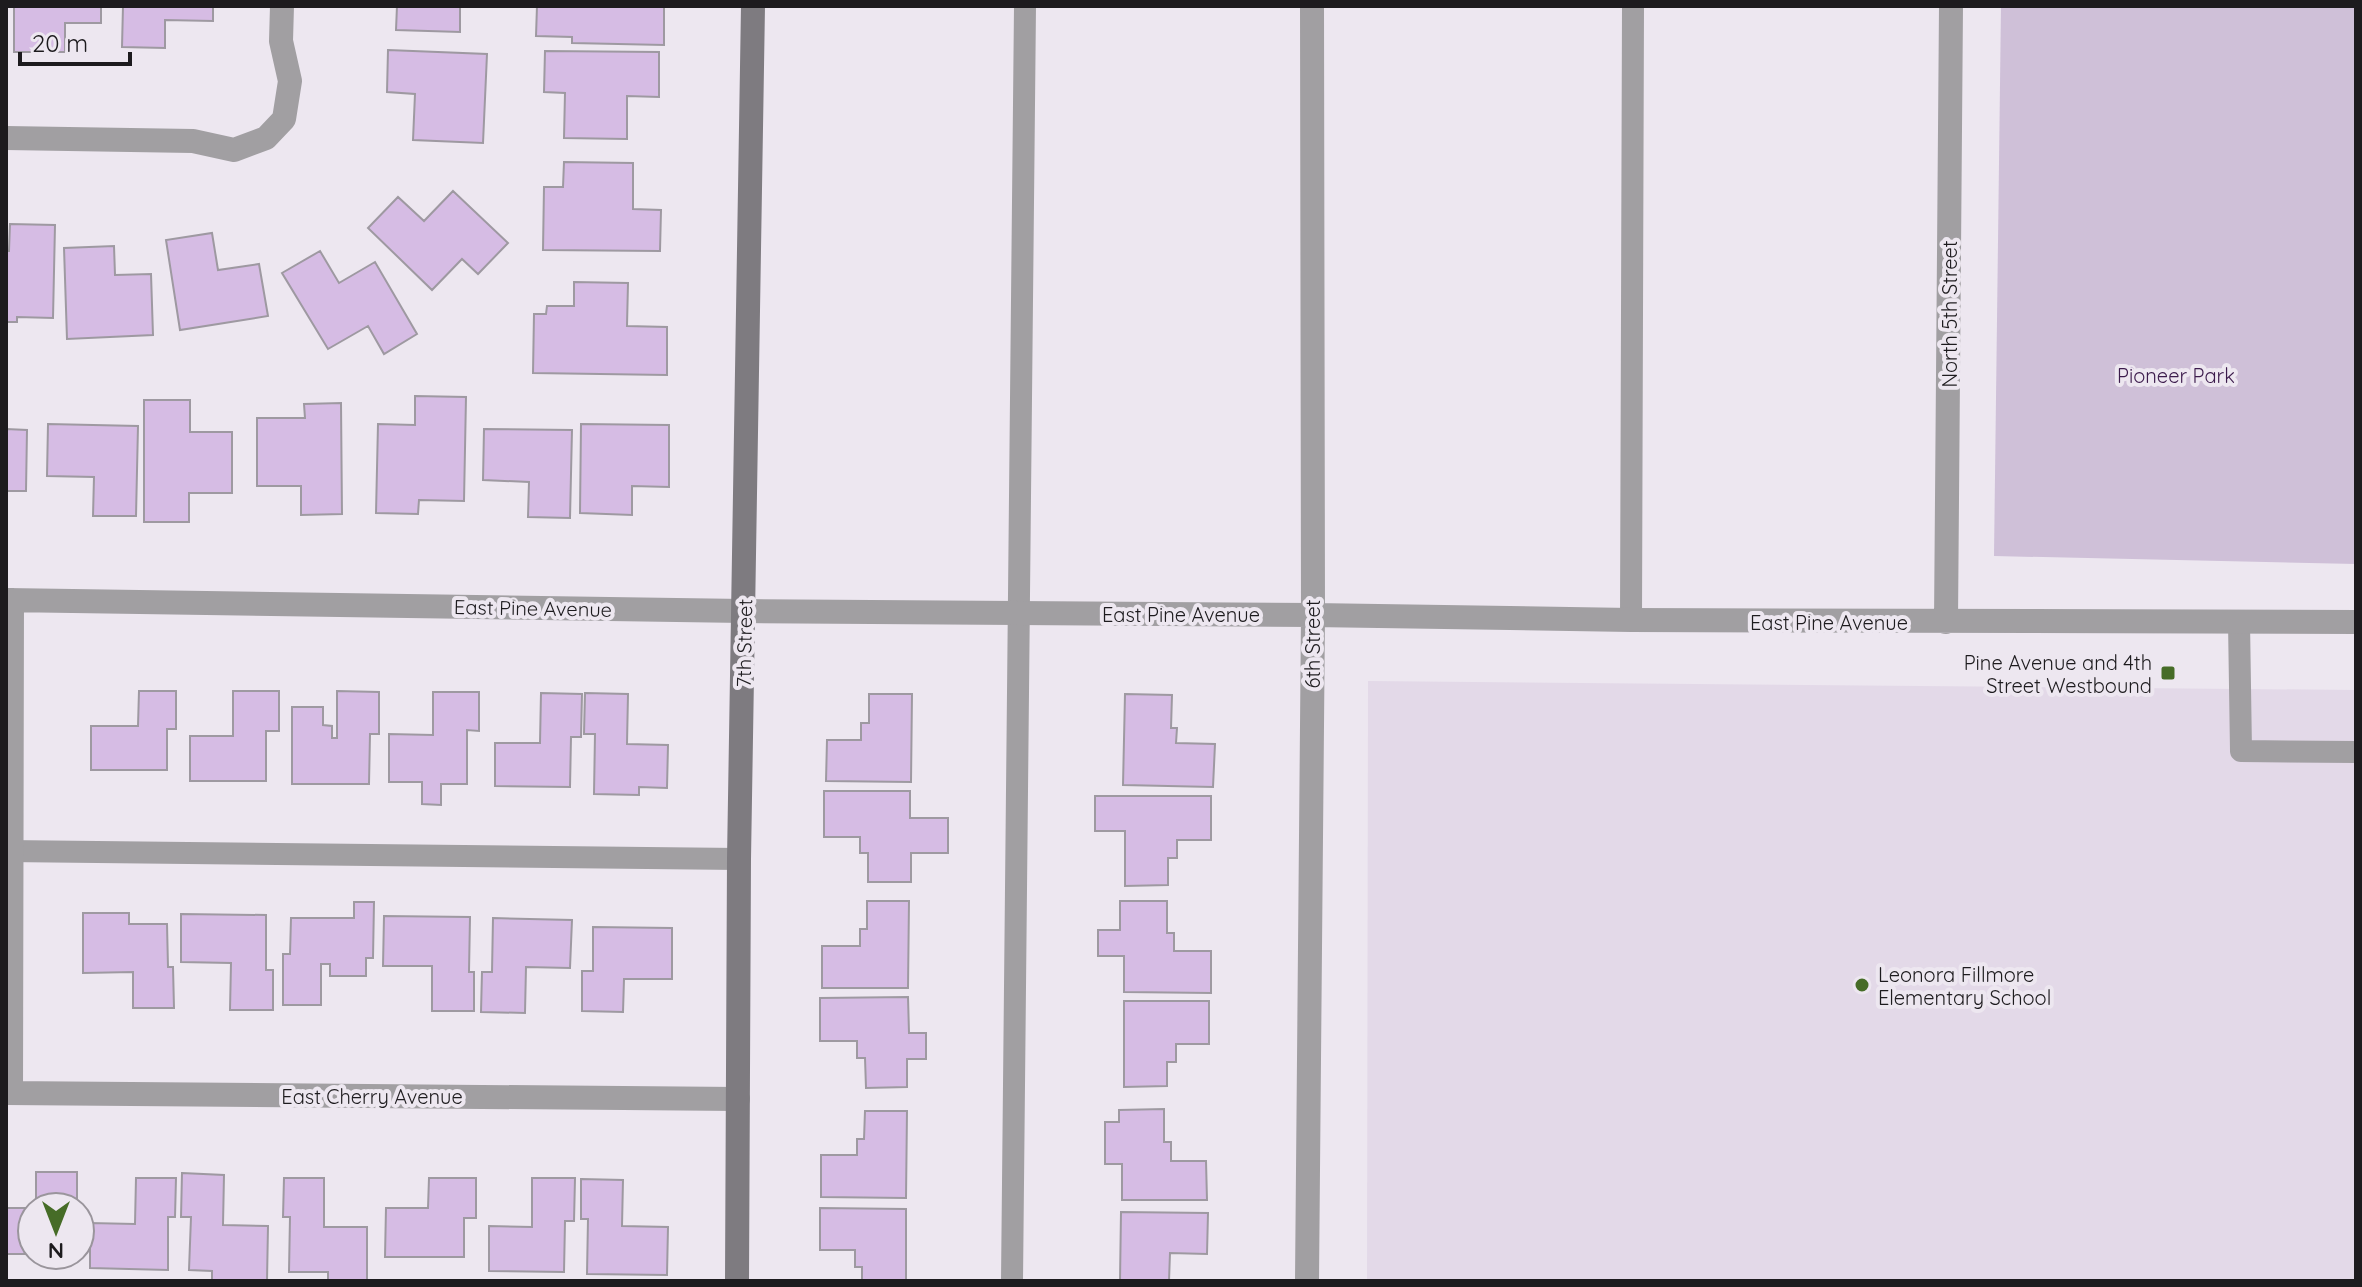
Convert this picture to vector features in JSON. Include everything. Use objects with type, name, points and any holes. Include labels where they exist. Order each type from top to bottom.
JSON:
[{"type":"street","points":[[6,138],[193,141],[234,150],[266,138],[284,119],[290,81],[281,41],[282,6]]},
{"type":"street","name":"7th Street","points":[[737,1281],[739,859],[753,6]]},
{"type":"street","name":"6th Street","points":[[1307,1281],[1313,615],[1312,6]]},
{"type":"street","name":"North 5th Street","points":[[1946,622],[1951,6]]},
{"type":"street","points":[[9,600],[9,1093]]},
{"type":"street","name":"East Pine Avenue","points":[[9,600],[1631,620],[2356,622]]},
{"type":"street","name":"East Cherry Avenue","points":[[9,1093],[738,1099]]},
{"type":"lane","points":[[1012,1281],[1025,6]]},
{"type":"lane","points":[[1631,620],[1633,6]]},
{"type":"lane","points":[[2239,622],[2241,751],[2356,752]]},
{"type":"lane","points":[[9,851],[739,859]]},
{"type":"shaded area","name":"Leonora Fillmore Elementary School","points":[[1368,681],[2356,690],[2356,1281],[1367,1281]]},
{"type":"green space","name":"Pioneer Park","points":[[2001,6],[2356,6],[2356,564],[1994,556]]},
{"type":"building","points":[[14,6],[101,6],[101,23],[65,23],[65,52],[14,52]]},
{"type":"building","points":[[123,6],[213,6],[213,21],[165,20],[165,48],[122,47]]},
{"type":"building","points":[[397,6],[460,6],[460,32],[396,30]]},
{"type":"building","points":[[537,6],[664,6],[664,45],[572,43],[572,37],[536,36]]},
{"type":"building","points":[[388,50],[487,54],[483,143],[413,140],[415,94],[387,92]]},
{"type":"building","points":[[545,51],[659,52],[659,97],[627,96],[627,139],[564,138],[565,93],[544,92]]},
{"type":"building","points":[[564,162],[633,163],[633,209],[661,210],[660,251],[543,250],[544,187],[563,187]]},
{"type":"building","points":[[453,191],[508,243],[478,274],[462,259],[432,290],[368,228],[398,197],[424,221]]},
{"type":"building","points":[[10,224],[55,225],[53,318],[17,317],[17,322],[6,322],[6,251],[9,251]]},
{"type":"building","points":[[212,233],[218,270],[259,264],[268,316],[180,330],[166,240]]},
{"type":"building","points":[[114,246],[115,275],[151,274],[153,335],[67,339],[64,248]]},
{"type":"building","points":[[320,251],[339,283],[375,262],[417,334],[384,354],[368,326],[328,349],[282,273]]},
{"type":"building","points":[[574,282],[628,283],[627,326],[667,327],[667,375],[533,373],[534,314],[546,314],[547,306],[574,306]]},
{"type":"building","points":[[415,396],[466,397],[464,501],[419,500],[418,514],[376,513],[378,424],[415,425]]},
{"type":"building","points":[[144,400],[190,400],[190,432],[232,432],[232,493],[189,493],[189,522],[144,522]]},
{"type":"building","points":[[341,403],[342,514],[301,515],[301,486],[257,486],[257,418],[305,418],[304,404]]},
{"type":"building","points":[[48,424],[138,426],[136,516],[93,516],[94,477],[47,476]]},
{"type":"building","points":[[581,424],[669,425],[669,487],[632,486],[632,515],[580,513]]},
{"type":"building","points":[[6,429],[27,430],[26,491],[6,491]]},
{"type":"building","points":[[484,429],[572,430],[570,518],[528,517],[529,482],[483,480]]},
{"type":"building","points":[[139,691],[176,691],[176,729],[167,729],[167,770],[91,770],[91,726],[138,726]]},
{"type":"building","points":[[233,691],[279,691],[279,731],[266,731],[266,781],[190,781],[190,736],[233,736]]},
{"type":"building","points":[[337,691],[379,692],[379,734],[370,734],[369,784],[292,784],[292,707],[323,707],[323,725],[332,726],[332,738],[337,738]]},
{"type":"building","points":[[433,692],[479,692],[479,731],[467,730],[467,784],[441,784],[441,805],[422,804],[422,782],[389,782],[389,734],[433,735]]},
{"type":"building","points":[[541,693],[582,694],[581,737],[571,737],[570,787],[495,786],[495,743],[540,743]]},
{"type":"building","points":[[585,693],[628,694],[627,744],[668,745],[667,788],[639,787],[639,795],[594,794],[595,734],[584,734]]},
{"type":"building","points":[[869,694],[912,694],[911,782],[826,781],[827,740],[861,740],[861,723],[869,723]]},
{"type":"building","points":[[1125,694],[1172,695],[1171,728],[1177,728],[1176,743],[1215,744],[1213,787],[1123,785]]},
{"type":"building","points":[[824,791],[910,791],[910,818],[948,818],[948,853],[911,853],[911,882],[868,882],[868,853],[860,853],[860,837],[824,837]]},
{"type":"building","points":[[1095,796],[1211,796],[1211,840],[1177,840],[1177,858],[1168,858],[1168,885],[1125,886],[1125,831],[1095,831]]},
{"type":"building","points":[[867,901],[909,901],[908,988],[822,988],[822,946],[860,946],[860,929],[867,929]]},
{"type":"building","points":[[1120,901],[1167,901],[1167,933],[1174,933],[1174,951],[1211,951],[1211,993],[1124,992],[1124,956],[1098,956],[1098,930],[1120,930]]},
{"type":"building","points":[[354,902],[374,902],[373,958],[366,958],[366,976],[330,976],[330,964],[321,964],[321,1005],[283,1005],[283,954],[290,954],[291,918],[354,918]]},
{"type":"building","points":[[83,913],[129,913],[129,924],[167,924],[168,967],[173,967],[174,1008],[133,1008],[133,972],[83,973]]},
{"type":"building","points":[[181,914],[266,915],[266,970],[273,970],[273,1010],[230,1010],[231,963],[181,962]]},
{"type":"building","points":[[384,916],[470,917],[469,972],[474,972],[474,1011],[432,1011],[432,966],[383,966]]},
{"type":"building","points":[[493,918],[572,920],[570,968],[526,967],[525,1013],[481,1012],[482,972],[492,972]]},
{"type":"building","points":[[593,927],[672,928],[672,979],[624,979],[623,1012],[582,1011],[582,971],[593,971]]},
{"type":"building","points":[[908,997],[909,1033],[926,1033],[926,1059],[907,1059],[907,1087],[866,1088],[865,1058],[857,1058],[857,1041],[820,1041],[820,998]]},
{"type":"building","points":[[1124,1001],[1209,1001],[1209,1044],[1176,1044],[1176,1062],[1167,1062],[1167,1086],[1124,1087]]},
{"type":"building","points":[[1164,1109],[1164,1142],[1171,1142],[1171,1161],[1206,1161],[1207,1200],[1122,1200],[1122,1164],[1105,1164],[1105,1122],[1119,1122],[1119,1110]]},
{"type":"building","points":[[865,1111],[907,1111],[906,1198],[821,1197],[821,1155],[857,1155],[857,1139],[864,1139]]},
{"type":"building","points":[[36,1172],[77,1172],[77,1191],[36,1191]]},
{"type":"building","points":[[182,1173],[224,1175],[223,1225],[268,1226],[267,1281],[212,1281],[212,1271],[189,1270],[191,1217],[181,1217]]},
{"type":"building","points":[[136,1178],[176,1178],[175,1217],[168,1217],[168,1270],[96,1268],[96,1223],[135,1224]]},
{"type":"building","points":[[284,1178],[324,1178],[324,1227],[367,1227],[367,1281],[328,1281],[328,1272],[289,1272],[290,1217],[283,1217]]},
{"type":"building","points":[[429,1178],[476,1178],[476,1218],[464,1218],[464,1257],[385,1257],[386,1208],[428,1208]]},
{"type":"building","points":[[532,1178],[575,1178],[574,1221],[565,1221],[564,1272],[489,1271],[489,1226],[532,1227]]},
{"type":"building","points":[[581,1179],[623,1180],[622,1226],[668,1227],[667,1275],[587,1274],[588,1219],[581,1219]]},
{"type":"building","points":[[6,1208],[16,1208],[16,1254],[6,1254]]},
{"type":"building","points":[[820,1208],[906,1209],[906,1281],[862,1281],[862,1267],[855,1267],[855,1250],[820,1250]]},
{"type":"building","points":[[1121,1212],[1208,1213],[1207,1254],[1170,1253],[1169,1281],[1120,1281]]},
{"type":"place","name":"Pine Avenue and 4th Street Westbound","points":[[2168,673]]},
{"type":"place","name":"Leonora Fillmore Elementary School","points":[[1862,985]]}]
